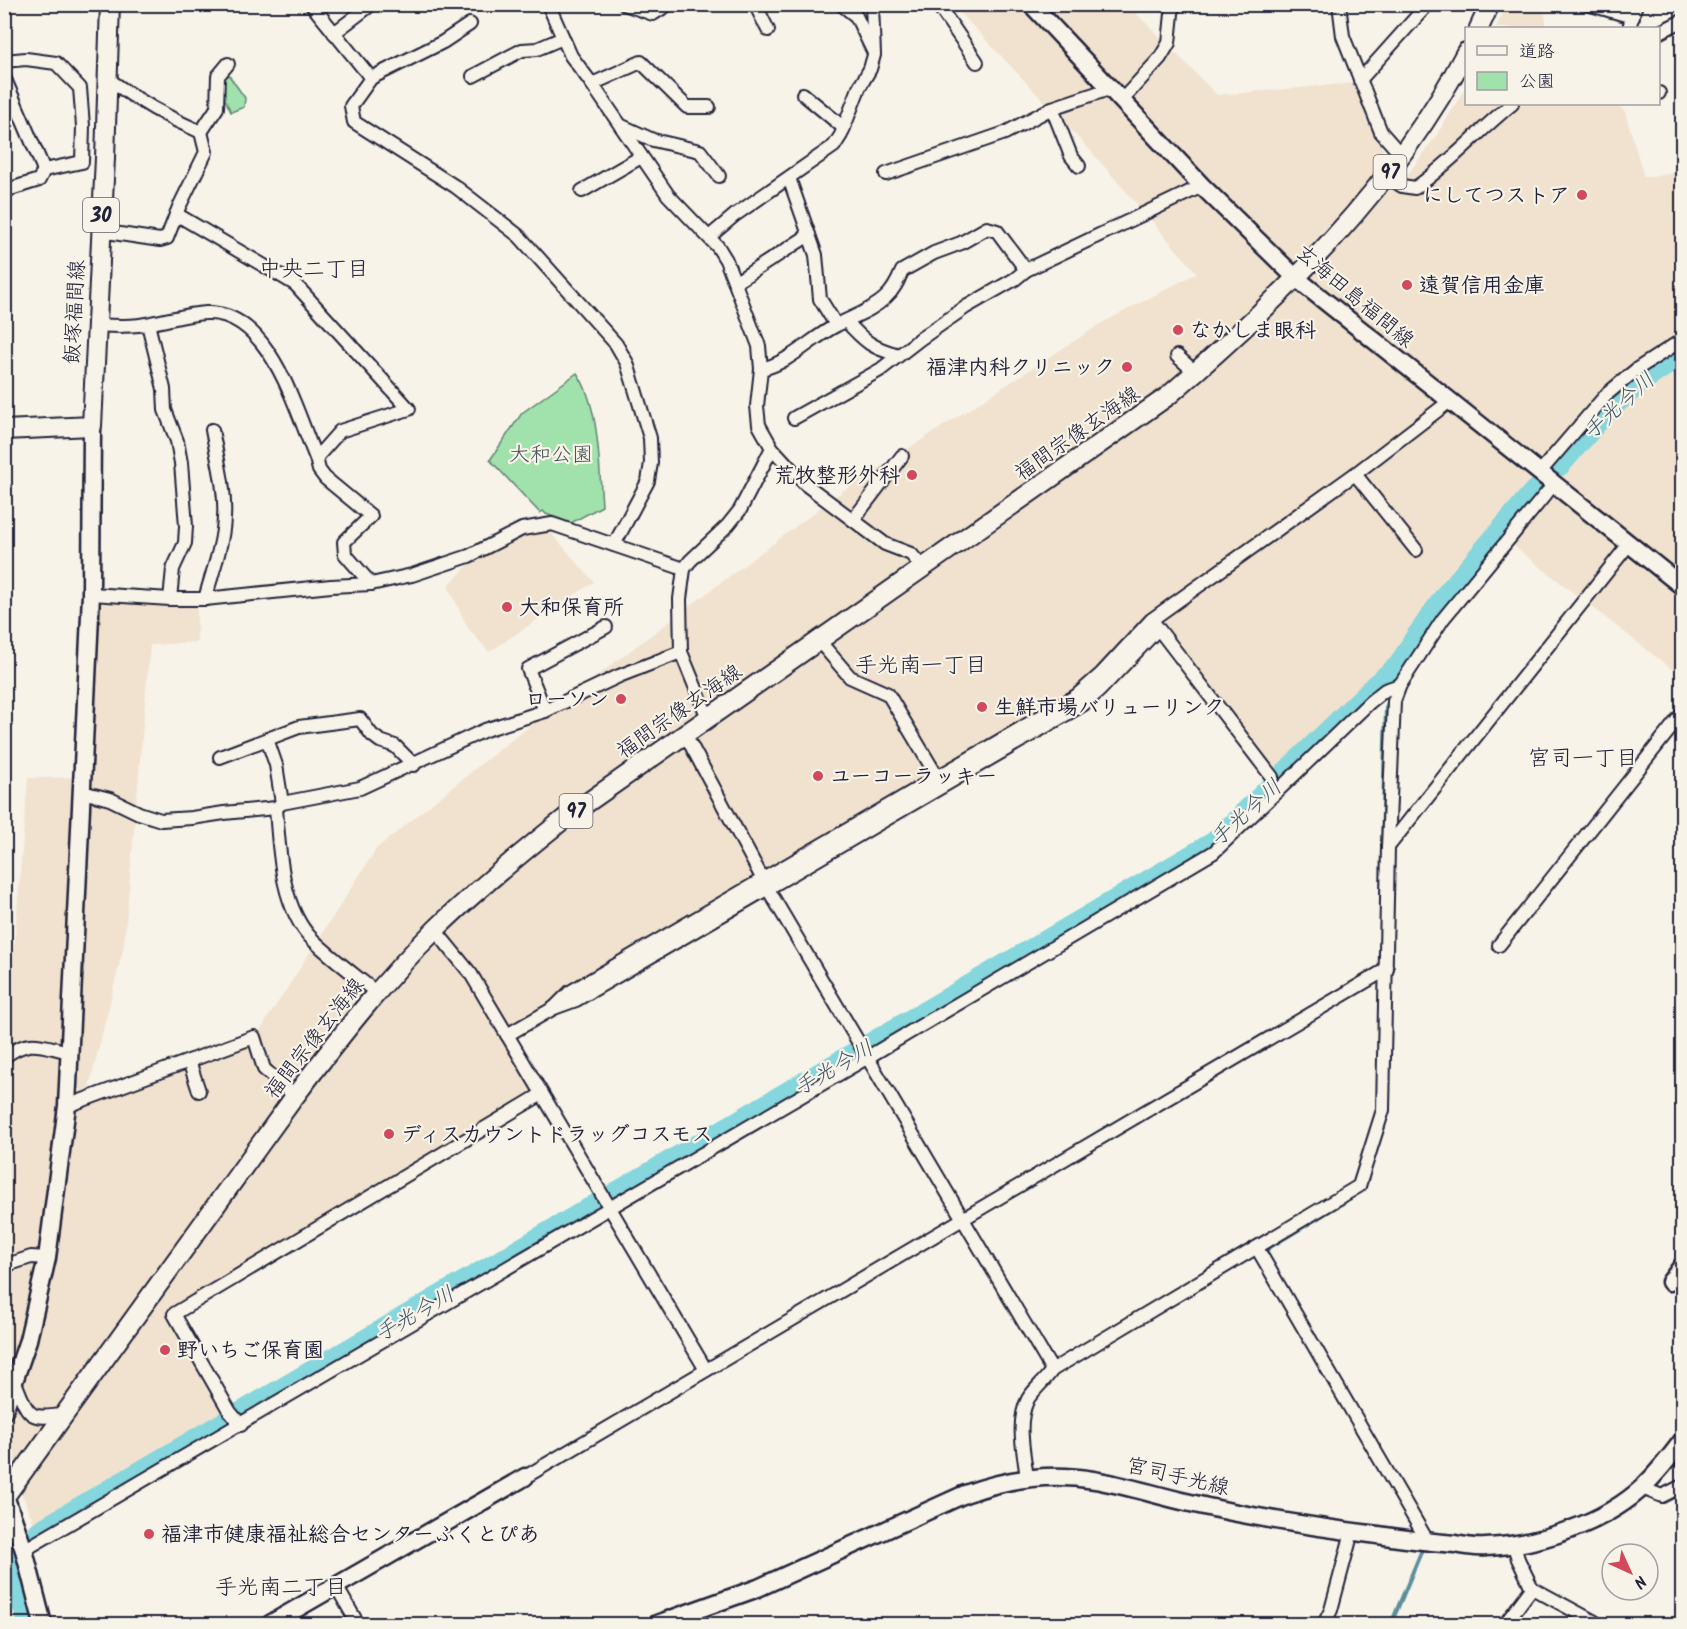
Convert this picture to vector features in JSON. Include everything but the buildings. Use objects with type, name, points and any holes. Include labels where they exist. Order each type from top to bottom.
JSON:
[{"type":"main road","name":"飯塚福間線","points":[[92,426],[110,4]]},
{"type":"main road","name":"玄海田島福間線","points":[[1031,4],[1202,186],[1296,278],[1683,586]]},
{"type":"main road","points":[[1479,27],[1490,4]]},
{"type":"main road","name":"福間宗像玄海線","points":[[5,1496],[295,1096],[377,993],[435,930],[516,856],[583,806],[1168,396],[1242,332],[1362,207],[1402,156],[1465,55]]},
{"type":"main road","points":[[4,430],[92,426],[91,594],[67,1106],[47,1258],[28,1340],[4,1411]]},
{"type":"main road","points":[[1670,1282],[1683,1266]]},
{"type":"main road","name":"宮司手光線","points":[[657,1624],[758,1588],[991,1484],[1055,1476],[1093,1479],[1188,1503],[1352,1532],[1484,1548],[1541,1539],[1569,1530],[1615,1507],[1642,1488],[1683,1441]]},
{"type":"main road","points":[[270,1624],[525,1477]]},
{"type":"main road","points":[[5,1496],[24,1550],[43,1624]]},
{"type":"street","points":[[311,4],[371,78]]},
{"type":"street","points":[[334,33],[372,4]]},
{"type":"street","points":[[548,4],[571,56],[668,195],[718,247],[736,282],[759,346],[761,369],[757,406],[759,425],[772,448],[805,484],[885,544],[910,554],[924,568]]},
{"type":"street","points":[[624,4],[654,14],[669,4]]},
{"type":"street","points":[[755,4],[768,30]]},
{"type":"street","points":[[841,4],[856,16],[874,55]]},
{"type":"street","points":[[709,237],[735,215],[834,146],[844,128],[859,88],[870,69],[874,55],[872,4]]},
{"type":"street","points":[[940,4],[977,62]]},
{"type":"street","points":[[886,174],[1005,133],[1052,108],[1115,95],[1160,58],[1169,42],[1173,4]]},
{"type":"street","points":[[1339,4],[1343,36],[1381,132],[1402,156]]},
{"type":"street","points":[[1360,80],[1428,4]]},
{"type":"street","points":[[1587,4],[1633,17]]},
{"type":"street","points":[[1660,32],[1683,21]]},
{"type":"street","points":[[470,24],[443,42],[371,78],[351,106],[354,122],[456,187],[519,236],[616,344],[627,363],[650,438],[651,463],[648,482],[614,545]]},
{"type":"street","points":[[473,76],[522,50],[537,49],[563,38]]},
{"type":"street","points":[[4,61],[26,59],[56,63],[80,88],[83,126],[82,162],[44,170]]},
{"type":"street","points":[[592,84],[641,62],[687,107],[709,107]]},
{"type":"street","points":[[100,231],[160,240],[167,238],[206,152],[201,132],[217,108],[218,76],[228,64]]},
{"type":"street","points":[[4,76],[44,170],[39,180],[4,191]]},
{"type":"street","points":[[108,79],[147,105],[201,132]]},
{"type":"street","points":[[803,94],[844,128]]},
{"type":"street","points":[[1387,176],[1402,186],[1415,188],[1440,171],[1487,124],[1511,105]]},
{"type":"street","points":[[1052,108],[1071,156],[1079,166]]},
{"type":"street","points":[[621,126],[653,140],[700,151],[719,176]]},
{"type":"street","points":[[582,191],[641,157]]},
{"type":"street","points":[[789,178],[816,255],[820,299],[841,323],[863,340],[885,351],[899,354]]},
{"type":"street","points":[[794,418],[880,370],[966,307],[999,290],[1026,270],[1202,186]]},
{"type":"street","points":[[176,214],[295,284],[409,409],[340,431],[316,458]]},
{"type":"street","points":[[761,369],[775,366],[841,323],[873,308],[896,285],[902,271],[987,228],[997,231],[1026,270]]},
{"type":"street","points":[[736,282],[809,235]]},
{"type":"street","points":[[96,325],[148,324],[208,313],[236,320],[250,331],[276,362],[319,470],[325,478],[371,516],[344,542],[345,554],[371,584]]},
{"type":"street","points":[[148,324],[164,389],[165,410],[177,441],[183,484],[185,543],[173,569],[170,599]]},
{"type":"street","points":[[1539,472],[1607,394],[1637,369],[1683,340]]},
{"type":"street","points":[[1177,356],[1196,372]]},
{"type":"street","points":[[507,1035],[554,1008],[576,1000],[658,946],[1027,731],[1086,689],[1155,624],[1449,401]]},
{"type":"street","points":[[205,599],[221,541],[225,517],[212,430]]},
{"type":"street","points":[[708,718],[681,652],[680,599],[684,569],[740,510],[772,448]]},
{"type":"street","points":[[853,520],[902,456]]},
{"type":"street","points":[[1355,474],[1416,550]]},
{"type":"street","points":[[1027,1478],[1022,1415],[1029,1398],[1052,1371],[1359,1186],[1383,1110],[1388,847],[1394,701],[1400,685],[1419,652],[1443,619],[1554,484]]},
{"type":"street","points":[[91,594],[205,599],[371,584],[412,575],[469,556],[522,529],[552,524],[684,569]]},
{"type":"street","points":[[1388,847],[1629,544]]},
{"type":"street","points":[[1155,624],[1272,777]]},
{"type":"street","points":[[545,711],[528,669],[606,627]]},
{"type":"street","points":[[819,641],[850,677],[888,694],[941,782]]},
{"type":"street","points":[[82,792],[110,798],[139,813],[161,820],[192,818],[279,805],[360,788],[414,765],[484,730],[545,711],[630,672],[681,652]]},
{"type":"street","points":[[24,1550],[237,1420],[864,1053],[1214,852],[1370,702],[1385,690],[1400,685]]},
{"type":"street","points":[[1499,945],[1683,714]]},
{"type":"street","points":[[220,757],[298,727],[360,719],[372,735],[380,741],[395,746],[414,765]]},
{"type":"street","points":[[686,734],[766,883],[1052,1371]]},
{"type":"street","points":[[267,739],[276,765],[280,860],[287,892],[298,920],[312,939],[377,993]]},
{"type":"street","points":[[435,930],[471,974],[706,1370]]},
{"type":"street","points":[[525,1477],[1387,969]]},
{"type":"street","points":[[67,1106],[254,1037],[264,1069],[295,1096]]},
{"type":"street","points":[[4,1057],[21,1046],[30,1044],[70,1052]]},
{"type":"street","points":[[189,1061],[199,1091]]},
{"type":"street","points":[[237,1420],[174,1314],[542,1094]]},
{"type":"street","points":[[1257,1248],[1428,1542]]},
{"type":"street","points":[[4,1266],[31,1257],[47,1258]]},
{"type":"street","points":[[15,1382],[23,1403],[32,1416],[39,1418],[66,1414]]},
{"type":"street","points":[[1642,1488],[1662,1496],[1683,1486]]},
{"type":"street","points":[[1324,1624],[1352,1532]]},
{"type":"street","points":[[1514,1545],[1532,1588],[1595,1622],[1593,1624]]},
{"type":"street","points":[[336,1586],[358,1624]]},
{"type":"street","points":[[1505,1624],[1532,1588]]},
{"type":"shaded area","points":[[953,5],[1128,5],[1217,95],[1356,83],[1383,150],[1406,177],[1436,136],[1465,89],[1465,105],[1617,105],[1625,112],[1644,177],[1682,172],[1682,677],[1502,537],[1400,665],[1280,777],[1154,615],[1083,687],[500,1035],[535,1092],[169,1312],[225,1412],[34,1523],[5,1454],[4,1068],[28,778],[89,777],[97,603],[197,607],[197,642],[150,645],[124,945],[84,1108],[244,1044],[259,1032],[377,848],[501,748],[843,491],[1102,323],[1197,273],[1089,149]]},
{"type":"shaded area","points":[[1507,5],[1543,5],[1547,27],[1496,27]]},
{"type":"shaded area","name":"大和保育所","points":[[541,532],[552,534],[594,582],[489,652],[468,628],[448,586],[472,561],[528,535]]},
{"type":"green space","points":[[228,74],[245,98],[244,107],[231,112],[224,97],[224,79]]},
{"type":"green space","name":"大和公園","points":[[577,373],[585,387],[594,419],[602,506],[571,523],[543,511],[540,513],[490,460],[522,413]]},
{"type":"waterway","name":"手光今川","points":[[1559,464],[1606,410],[1640,381],[1682,353]]},
{"type":"waterway","name":"手光今川","points":[[40,1532],[1215,843],[1375,687],[1400,666],[1448,594],[1535,492]]},
{"type":"waterway","name":"手光今川","points":[[1400,666],[1400,674]]},
{"type":"waterway","points":[[1382,845],[1386,708],[1389,700]]},
{"type":"waterway","points":[[1381,923],[1382,855]]},
{"type":"waterway","points":[[1268,1258],[1267,1249],[1346,1201]]},
{"type":"waterway","points":[[1391,1624],[1424,1545]]},
{"type":"waterway","name":"手光今川","points":[[12,1550],[11,1561],[30,1624]]},
{"type":"place","name":"にしてつストア","points":[[1582,195]]},
{"type":"place","name":"遠賀信用金庫","points":[[1407,285]]},
{"type":"place","name":"なかしま眼科","points":[[1178,330]]},
{"type":"place","name":"福津内科クリニック","points":[[1127,367]]},
{"type":"place","name":"荒牧整形外科","points":[[912,475]]},
{"type":"place","name":"大和保育所","points":[[507,607]]},
{"type":"place","name":"ローソン","points":[[621,699]]},
{"type":"place","name":"生鮮市場バリューリンク","points":[[982,707]]},
{"type":"place","name":"ユーコーラッキー","points":[[818,776]]},
{"type":"place","name":"ディスカウントドラッグコスモス","points":[[389,1134]]},
{"type":"place","name":"野いちご保育園","points":[[165,1350]]},
{"type":"place","name":"福津市健康福祉総合センターふくとぴあ","points":[[149,1534]]},
{"type":"district","name":"中央二丁目","points":[[314,268]]},
{"type":"district","name":"手光南一丁目","points":[[921,664]]},
{"type":"district","name":"宮司一丁目","points":[[1583,757]]},
{"type":"district","name":"手光南二丁目","points":[[281,1586]]}]
